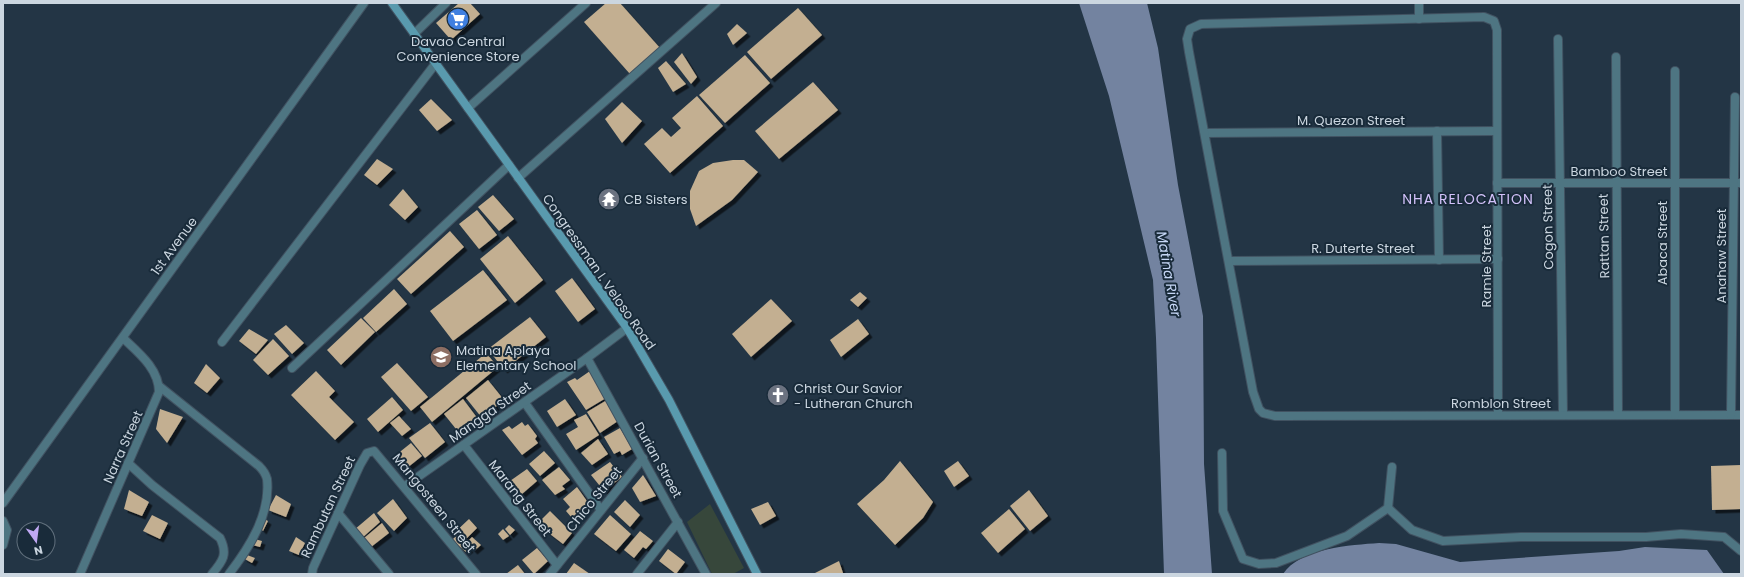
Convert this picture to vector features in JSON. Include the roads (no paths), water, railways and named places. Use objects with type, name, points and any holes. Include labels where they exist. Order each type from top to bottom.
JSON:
[{"type":"main road","name":"Congressman I. Veloso Road","points":[[392,3],[627,328],[669,400],[757,574]]},
{"type":"street","name":"1st Avenue","points":[[3,503],[364,3]]},
{"type":"street","points":[[414,34],[446,3]]},
{"type":"street","points":[[468,108],[586,3]]},
{"type":"street","points":[[518,178],[716,3]]},
{"type":"street","points":[[1229,261],[1187,39],[1190,29],[1201,24],[1419,19],[1419,3]]},
{"type":"street","name":"Ramie Street","points":[[1419,19],[1484,17],[1494,21],[1497,30],[1498,415]]},
{"type":"street","name":"Cogon Street","points":[[1558,39],[1563,415]]},
{"type":"street","name":"Rattan Street","points":[[1616,57],[1618,414]]},
{"type":"street","points":[[222,342],[436,64]]},
{"type":"street","name":"Abaca Street","points":[[1675,71],[1675,415]]},
{"type":"street","name":"Anahaw Street","points":[[1731,415],[1737,183],[1735,97]]},
{"type":"street","points":[[1437,131],[1439,260]]},
{"type":"street","name":"M. Quezon Street","points":[[1205,133],[1497,131]]},
{"type":"street","points":[[292,368],[509,165]]},
{"type":"street","name":"Bamboo Street","points":[[1498,183],[1737,183]]},
{"type":"street","name":"R. Duterte Street","points":[[1229,261],[1498,260]]},
{"type":"street","name":"Romblon Street","points":[[1229,261],[1253,392],[1259,409],[1263,413],[1275,416],[1618,414],[1741,415]]},
{"type":"street","name":"Mangga Street","points":[[405,486],[525,403],[627,328]]},
{"type":"street","points":[[123,338],[149,364],[157,377],[159,386],[259,466],[267,478],[265,504],[256,534],[247,550],[229,574]]},
{"type":"street","name":"Durian Street","points":[[587,358],[706,574]]},
{"type":"street","name":"Narra Street","points":[[80,574],[128,463],[157,401],[159,386]]},
{"type":"street","points":[[525,403],[601,510]]},
{"type":"street","name":"Marang Street","points":[[464,445],[557,565]]},
{"type":"street","name":"Mangosteen Street","points":[[370,451],[377,452],[476,574]]},
{"type":"street","name":"Rambutan Street","points":[[312,574],[313,568],[360,464],[370,451]]},
{"type":"street","points":[[1222,453],[1223,510],[1243,559],[1259,564],[1276,563],[1347,536],[1388,508]]},
{"type":"street","name":"Chico Street","points":[[550,574],[643,458]]},
{"type":"street","points":[[128,463],[152,485],[220,538],[224,547],[224,554],[221,563],[212,574]]},
{"type":"street","points":[[1388,508],[1392,467]]},
{"type":"street","points":[[1388,508],[1412,530],[1443,541],[1521,537],[1646,537],[1681,534],[1724,537],[1741,550]]},
{"type":"street","points":[[338,513],[389,574]]},
{"type":"street","points":[[3,521],[7,530],[3,545]]},
{"type":"street","points":[[637,574],[678,522]]},
{"type":"water","name":"Matina River","points":[[1079,3],[1147,3],[1158,48],[1178,185],[1203,316],[1204,464],[1212,574],[1164,574],[1153,280],[1109,96]]},
{"type":"water","points":[[1379,543],[1396,544],[1460,562],[1619,551],[1645,547],[1707,550],[1724,574],[1283,574],[1291,565],[1301,558],[1313,553],[1341,547]]},
{"type":"place","name":"Davao Central Convenience Store","points":[[458,19]]},
{"type":"place","name":"CB Sisters","points":[[609,199]]},
{"type":"place","name":"Matina Aplaya Elementary School","points":[[441,357]]},
{"type":"place","name":"Christ Our Savior - Lutheran Church","points":[[778,395]]},
{"type":"district","name":"NHA RELOCATION","points":[[1468,199]]}]
